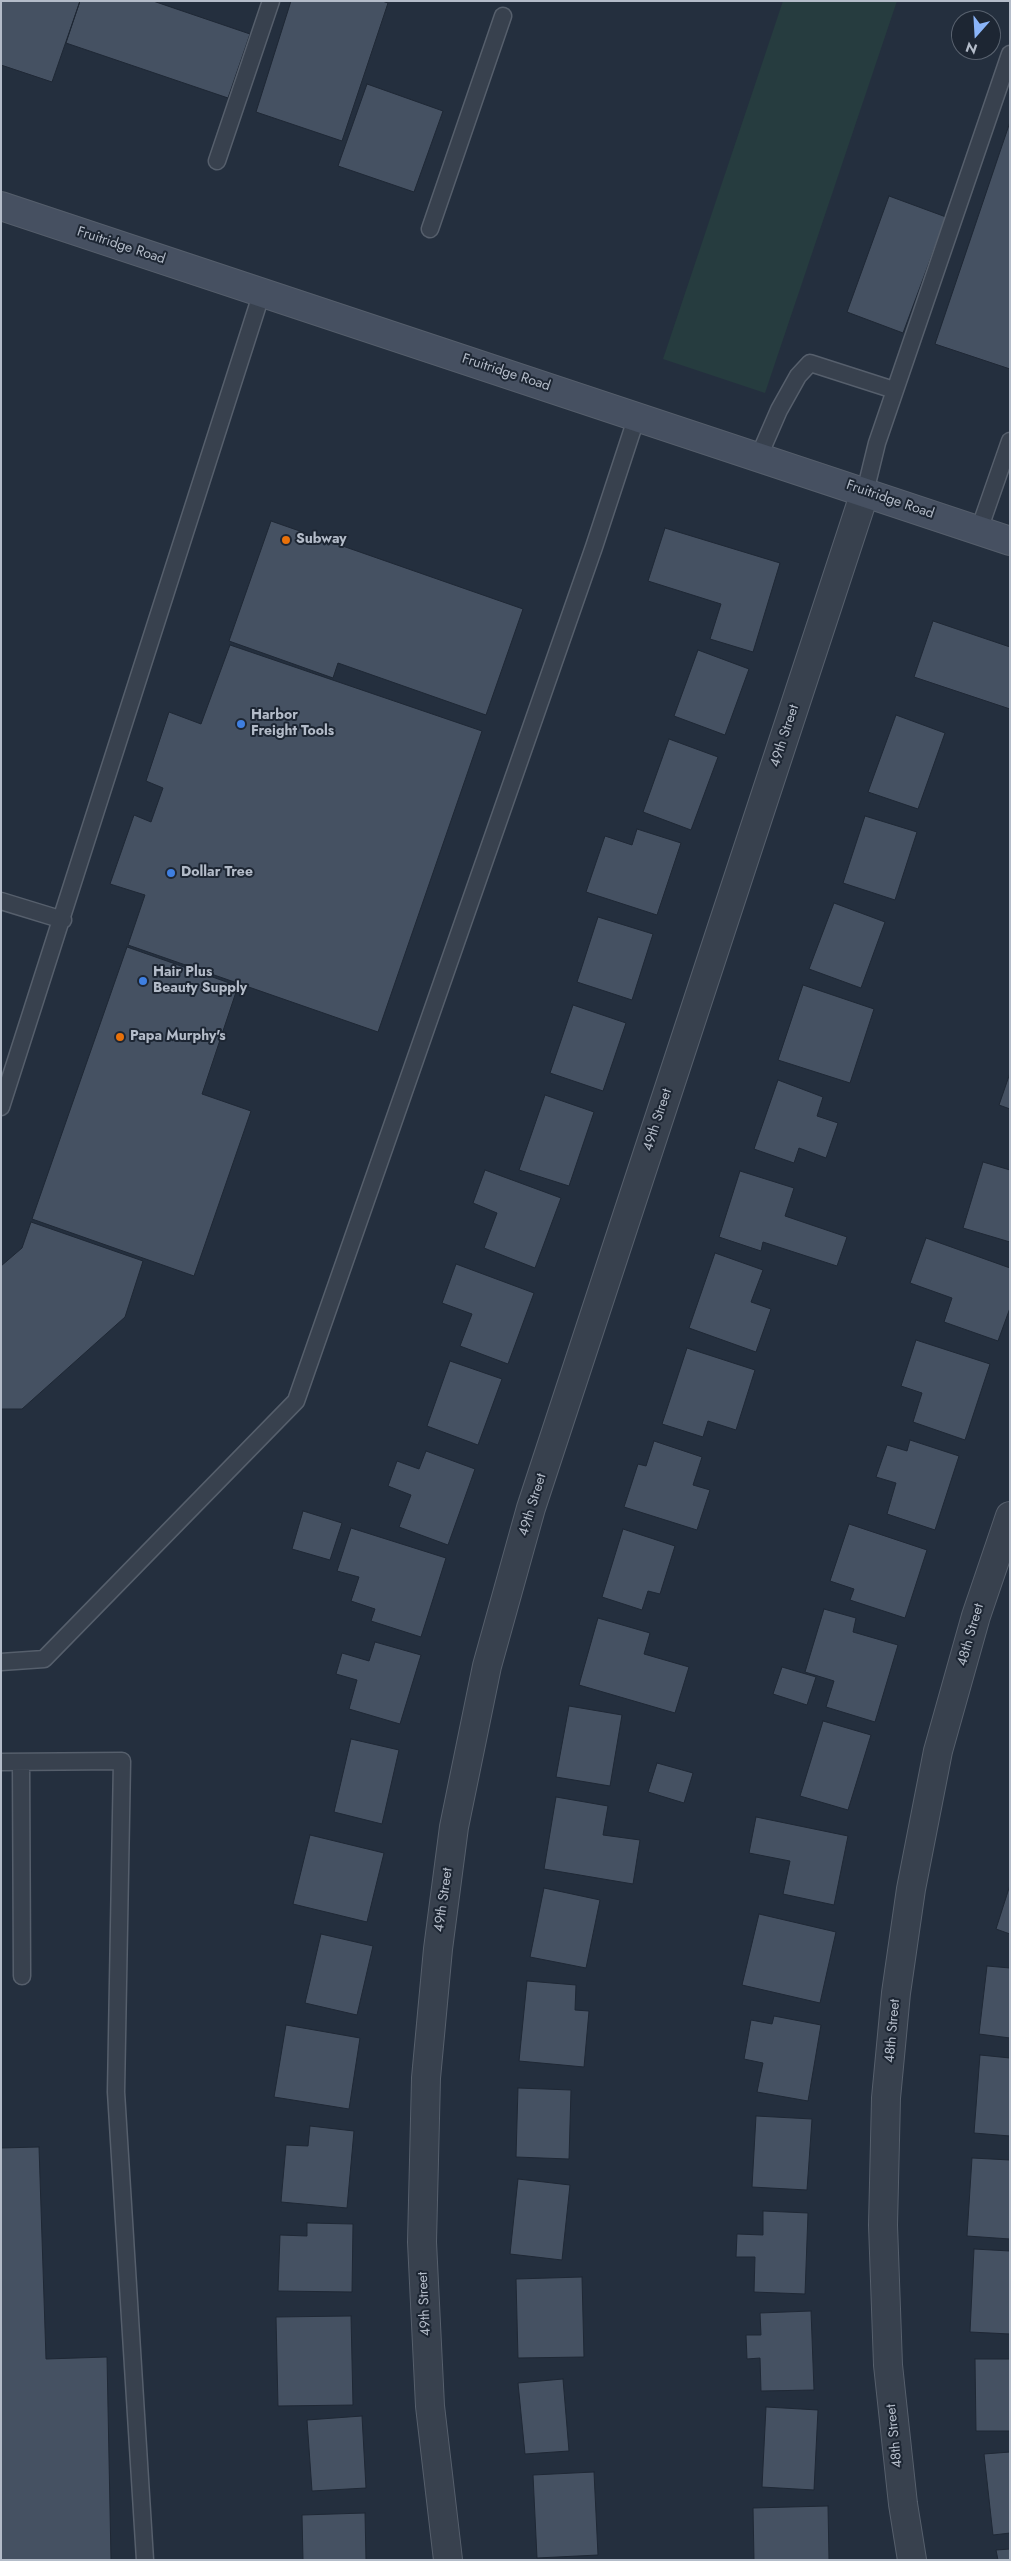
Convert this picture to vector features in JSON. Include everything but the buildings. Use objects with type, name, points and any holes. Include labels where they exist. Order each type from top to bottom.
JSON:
[{"type":"main road","name":"Fruitridge Road","points":[[1,206],[759,456],[1010,541]]},
{"type":"street","name":"49th Street","points":[[448,2560],[430,2406],[422,2242],[426,2078],[438,1949],[456,1817],[487,1666],[531,1508],[865,492]]},
{"type":"street","name":"48th Street","points":[[912,2560],[902,2504],[888,2365],[883,2225],[886,2098],[896,1993],[911,1889],[938,1751],[976,1616],[1010,1516]]},
{"type":"lane","points":[[217,161],[271,1]]},
{"type":"lane","points":[[430,229],[503,16]]},
{"type":"lane","points":[[865,492],[877,443],[894,390],[1010,54]]},
{"type":"lane","points":[[1,1107],[63,920],[262,292]]},
{"type":"lane","points":[[759,456],[779,410],[798,376],[810,363],[894,390]]},
{"type":"lane","points":[[1,1662],[44,1659],[296,1401],[594,547],[637,416]]},
{"type":"lane","points":[[979,530],[1010,441]]},
{"type":"lane","points":[[1,901],[63,920]]},
{"type":"lane","points":[[1,1762],[122,1761],[116,2092],[145,2560]]},
{"type":"lane","points":[[21,1762],[22,1976]]},
{"type":"green space","points":[[783,1],[897,1],[765,393],[663,359]]},
{"type":"place","name":"Subway","points":[[286,540]]},
{"type":"place","name":"Harbor Freight Tools","points":[[241,724]]},
{"type":"place","name":"Dollar Tree","points":[[171,873]]},
{"type":"place","name":"Hair Plus Beauty Supply","points":[[143,981]]},
{"type":"place","name":"Papa Murphy's","points":[[120,1037]]}]
